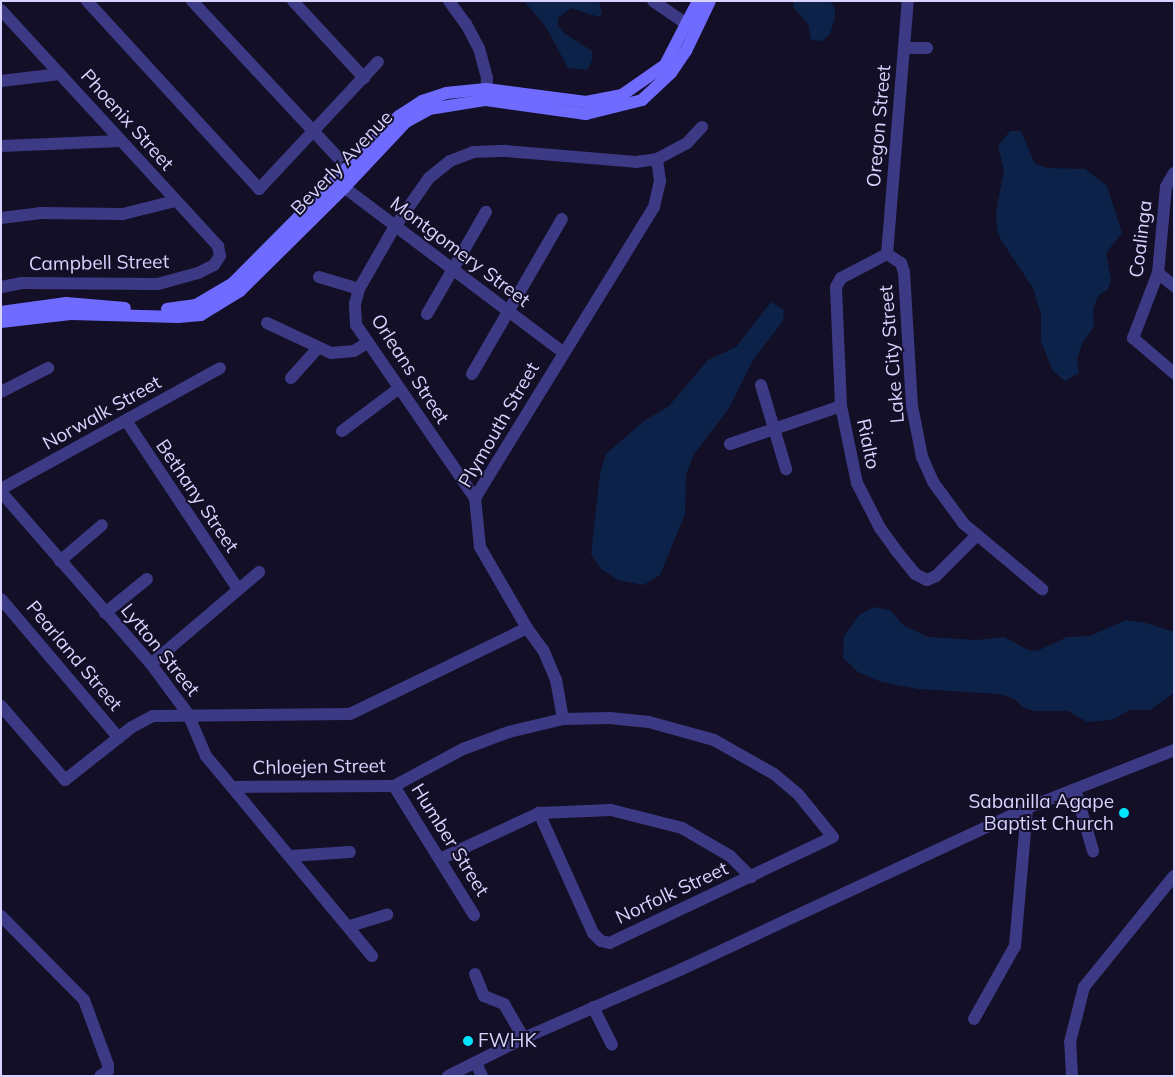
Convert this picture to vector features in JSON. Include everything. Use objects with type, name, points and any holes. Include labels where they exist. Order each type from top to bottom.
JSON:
[{"type":"street","points":[[87,1],[259,190],[378,62]]},
{"type":"street","points":[[192,1],[351,172]]},
{"type":"street","points":[[293,1],[364,78]]},
{"type":"street","points":[[449,1],[466,24],[479,48],[485,68],[486,95]]},
{"type":"street","points":[[653,1],[691,28]]},
{"type":"street","name":"Beverly Avenue","points":[[691,28],[698,1]]},
{"type":"street","name":"Beverly Avenue","points":[[1,322],[71,314],[178,317],[201,314],[240,291],[340,185],[399,116],[422,101],[446,93],[586,102],[622,95],[665,65],[710,1]]},
{"type":"street","name":"Oregon Street","points":[[887,254],[908,1]]},
{"type":"street","name":"Phoenix Street","points":[[1,10],[218,246],[220,256]]},
{"type":"street","points":[[905,48],[928,48]]},
{"type":"street","points":[[1,81],[60,74]]},
{"type":"street","points":[[657,159],[696,137],[702,127]]},
{"type":"street","points":[[1,146],[120,141]]},
{"type":"street","name":"Orleans Street","points":[[475,498],[367,343],[354,316],[359,289],[394,228],[429,178],[450,161],[473,152],[506,151],[611,162],[657,159]]},
{"type":"street","name":"Plymouth Street","points":[[562,719],[556,680],[543,650],[527,628],[480,547],[475,498],[563,352],[654,207],[660,181],[657,159]]},
{"type":"street","name":"Coalinga","points":[[1174,173],[1158,273],[1134,338],[1174,373]]},
{"type":"street","name":"Beverly Avenue","points":[[1,312],[66,303],[177,309],[196,304],[233,283],[340,185]]},
{"type":"street","name":"Montgomery Street","points":[[340,185],[394,228],[563,352]]},
{"type":"street","points":[[1,218],[39,213],[123,214],[175,201]]},
{"type":"street","points":[[427,314],[486,212]]},
{"type":"street","points":[[472,374],[562,219]]},
{"type":"street","name":"Rialto","points":[[887,254],[841,278],[836,287],[841,406],[857,483],[880,528],[915,574],[927,580],[936,576],[977,535]]},
{"type":"street","name":"Lake City Street","points":[[887,254],[901,263],[904,272],[912,406],[922,456],[946,500],[977,535],[1042,589]]},
{"type":"street","name":"Campbell Street","points":[[1,287],[22,282],[158,284],[198,273],[214,265],[220,256]]},
{"type":"street","points":[[1158,273],[1174,286]]},
{"type":"street","points":[[319,277],[359,289]]},
{"type":"street","points":[[267,323],[317,349],[342,354],[367,343]]},
{"type":"street","points":[[291,378],[317,349]]},
{"type":"street","points":[[1,392],[48,368]]},
{"type":"street","name":"Norwalk Street","points":[[1,491],[127,422],[220,368]]},
{"type":"street","points":[[762,385],[786,468]]},
{"type":"street","points":[[342,431],[398,389]]},
{"type":"street","points":[[730,444],[774,427],[841,406]]},
{"type":"street","name":"Bethany Street","points":[[127,422],[238,589]]},
{"type":"street","name":"Lytton Street","points":[[1,491],[60,562],[151,664],[188,714],[200,746],[350,926],[372,956]]},
{"type":"street","points":[[60,562],[102,525]]},
{"type":"street","points":[[151,664],[259,572]]},
{"type":"street","points":[[105,613],[147,579]]},
{"type":"street","name":"Pearland Street","points":[[1,599],[119,738]]},
{"type":"street","points":[[1,706],[65,780],[142,720],[153,716],[188,714],[350,714],[527,628]]},
{"type":"street","name":"Chloejen Street","points":[[233,787],[394,786],[463,749],[509,732],[562,719],[649,722],[714,740],[774,774],[798,794],[833,836]]},
{"type":"street","points":[[448,1076],[524,1038],[1027,808],[1174,750]]},
{"type":"street","name":"Humber Street","points":[[394,786],[474,915]]},
{"type":"street","points":[[1075,789],[1093,851]]},
{"type":"street","points":[[974,1019],[1015,946],[1027,808]]},
{"type":"street","points":[[440,859],[538,814],[611,810],[643,816],[682,828],[706,840],[730,856],[751,877]]},
{"type":"street","name":"Norfolk Street","points":[[538,814],[593,933],[601,941],[610,943],[833,836]]},
{"type":"street","points":[[291,856],[350,852]]},
{"type":"street","points":[[1072,1076],[1070,1042],[1084,988],[1174,876]]},
{"type":"street","points":[[350,926],[387,915]]},
{"type":"street","points":[[1,916],[84,1000],[108,1065],[108,1071],[100,1076]]},
{"type":"street","points":[[475,974],[484,996],[504,1004],[524,1038]]},
{"type":"street","points":[[593,1007],[612,1045]]},
{"type":"street","points":[[476,1063],[482,1076]]},
{"type":"water","points":[[524,1],[599,1],[602,13],[599,17],[571,8],[558,18],[558,25],[564,33],[592,51],[592,61],[587,70],[568,68],[546,27]]},
{"type":"water","points":[[794,1],[830,1],[835,9],[835,18],[830,34],[822,41],[811,40],[808,24],[793,7]]},
{"type":"water","points":[[1010,131],[1021,131],[1035,164],[1047,168],[1085,169],[1107,186],[1122,233],[1106,253],[1111,279],[1108,289],[1098,296],[1093,309],[1094,326],[1082,344],[1077,360],[1079,373],[1065,381],[1052,370],[1041,341],[1041,314],[1033,288],[1001,240],[997,229],[996,212],[1004,170],[998,146]]},
{"type":"water","points":[[771,302],[784,310],[783,321],[753,360],[728,410],[694,454],[686,475],[685,514],[660,575],[643,585],[618,580],[601,569],[591,554],[600,473],[606,454],[644,421],[669,406],[708,360],[736,347]]},
{"type":"water","points":[[874,607],[890,610],[903,625],[928,637],[976,640],[1004,637],[1028,650],[1037,651],[1067,637],[1090,636],[1126,620],[1146,623],[1174,632],[1174,693],[1150,710],[1131,710],[1111,720],[1087,722],[1068,711],[1035,711],[1024,708],[1013,698],[998,694],[918,689],[881,682],[858,672],[843,658],[844,636],[859,615]]},
{"type":"place","name":"Sabanilla Agape Baptist Church","points":[[1124,813]]},
{"type":"place","name":"FWHK","points":[[468,1041]]}]
